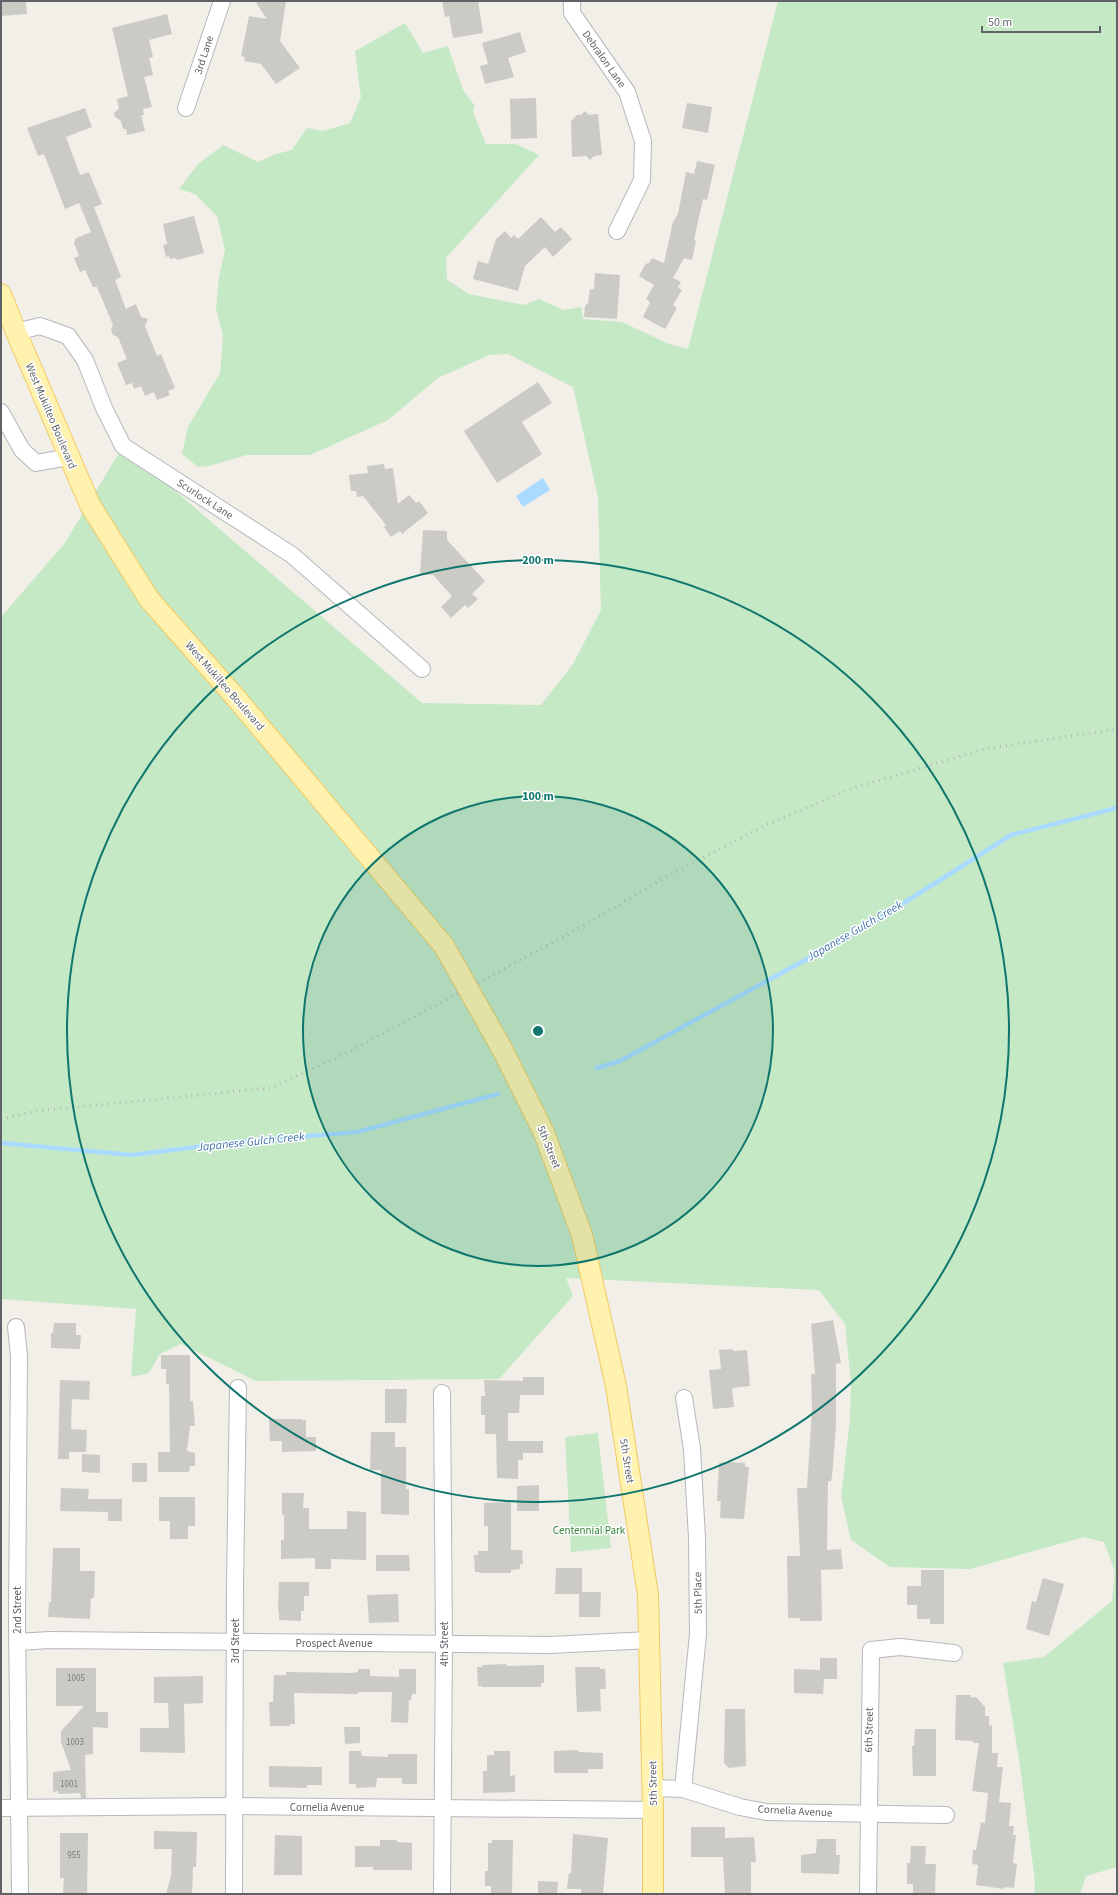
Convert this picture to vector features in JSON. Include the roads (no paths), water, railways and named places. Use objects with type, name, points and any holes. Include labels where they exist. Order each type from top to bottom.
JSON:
[{"type":"main road","name":"West Mukilteo Boulevard","points":[[1,294],[90,505],[148,598],[236,698],[444,946],[501,1047]]},
{"type":"main road","name":"5th Street","points":[[501,1047],[544,1133],[582,1235],[616,1386],[648,1595],[653,1788],[653,1894]]},
{"type":"street","name":"3rd Lane","points":[[186,108],[222,1]]},
{"type":"street","name":"Debralon Lane","points":[[572,1],[572,13],[626,92],[643,141],[642,180],[617,231]]},
{"type":"street","name":"Scurlock Lane","points":[[16,332],[40,326],[68,336],[85,360],[104,408],[123,446],[292,555],[422,669]]},
{"type":"street","points":[[1,412],[22,450],[36,463],[69,457]]},
{"type":"street","name":"2nd Street","points":[[16,1327],[19,1356],[17,1642],[20,1894]]},
{"type":"street","name":"3rd Street","points":[[234,1894],[238,1388]]},
{"type":"street","name":"4th Street","points":[[442,1393],[444,1643],[442,1894]]},
{"type":"street","name":"5th Place","points":[[683,1789],[698,1634],[697,1538],[692,1449],[684,1398]]},
{"type":"street","name":"Prospect Avenue","points":[[17,1642],[50,1640],[550,1645],[650,1640]]},
{"type":"street","name":"6th Street","points":[[868,1894],[871,1650],[900,1647],[954,1653]]},
{"type":"street","name":"Cornelia Avenue","points":[[653,1788],[683,1789],[740,1807],[766,1812],[946,1815]]},
{"type":"street","name":"Cornelia Avenue","points":[[1,1808],[234,1806],[653,1810]]},
{"type":"water","points":[[543,478],[550,490],[523,507],[516,496]]},
{"type":"waterway","name":"Japanese Gulch Creek","points":[[597,1068],[620,1061],[866,927],[1011,835],[1117,808]]},
{"type":"waterway","name":"Japanese Gulch Creek","points":[[1,1143],[132,1155],[236,1142],[357,1132],[498,1094]]},
{"type":"railway","points":[[1,1119],[36,1111],[270,1088],[347,1053],[583,926],[666,877],[766,825],[851,789],[984,749],[1117,729]]},
{"type":"park label","name":"Centennial Park","points":[[589,1530]]}]
